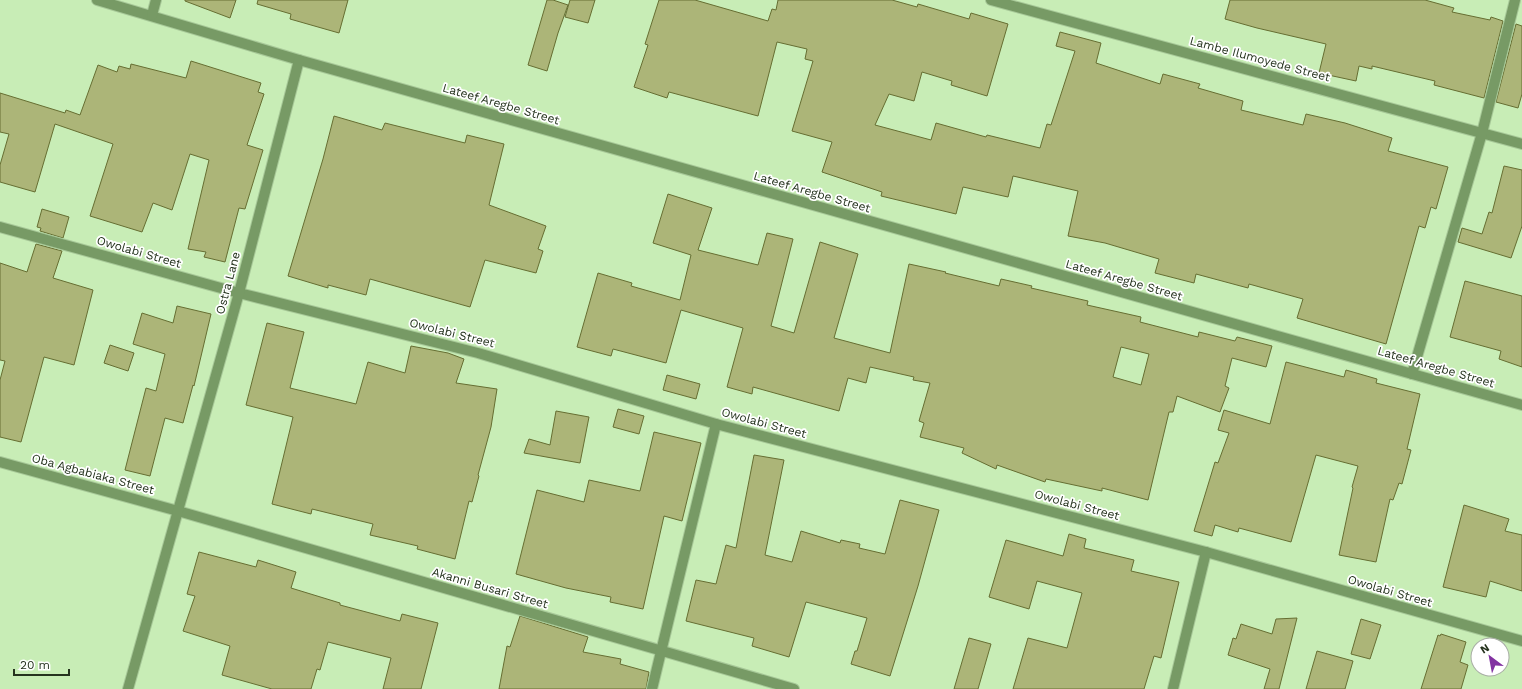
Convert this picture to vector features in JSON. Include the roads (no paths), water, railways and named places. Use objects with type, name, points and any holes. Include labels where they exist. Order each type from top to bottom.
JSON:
[{"type":"street","name":"Lateef Aregbe Street","points":[[97,0],[152,15],[300,60],[1522,405]]},
{"type":"street","points":[[152,15],[156,0]]},
{"type":"street","name":"Lambe Ilumoyede Street","points":[[992,0],[1522,144]]},
{"type":"street","points":[[1412,374],[1482,133],[1515,0]]},
{"type":"street","name":"Ostra Lane","points":[[128,689],[239,293],[300,60]]},
{"type":"street","name":"Owolabi Street","points":[[0,227],[239,293],[478,353],[716,424],[1206,552],[1522,641]]},
{"type":"street","points":[[652,689],[716,424]]},
{"type":"street","name":"Oba Agbabiaka Street","points":[[0,462],[178,511]]},
{"type":"street","name":"Akanni Busari Street","points":[[178,511],[794,689]]},
{"type":"street","points":[[1173,689],[1206,552]]}]
